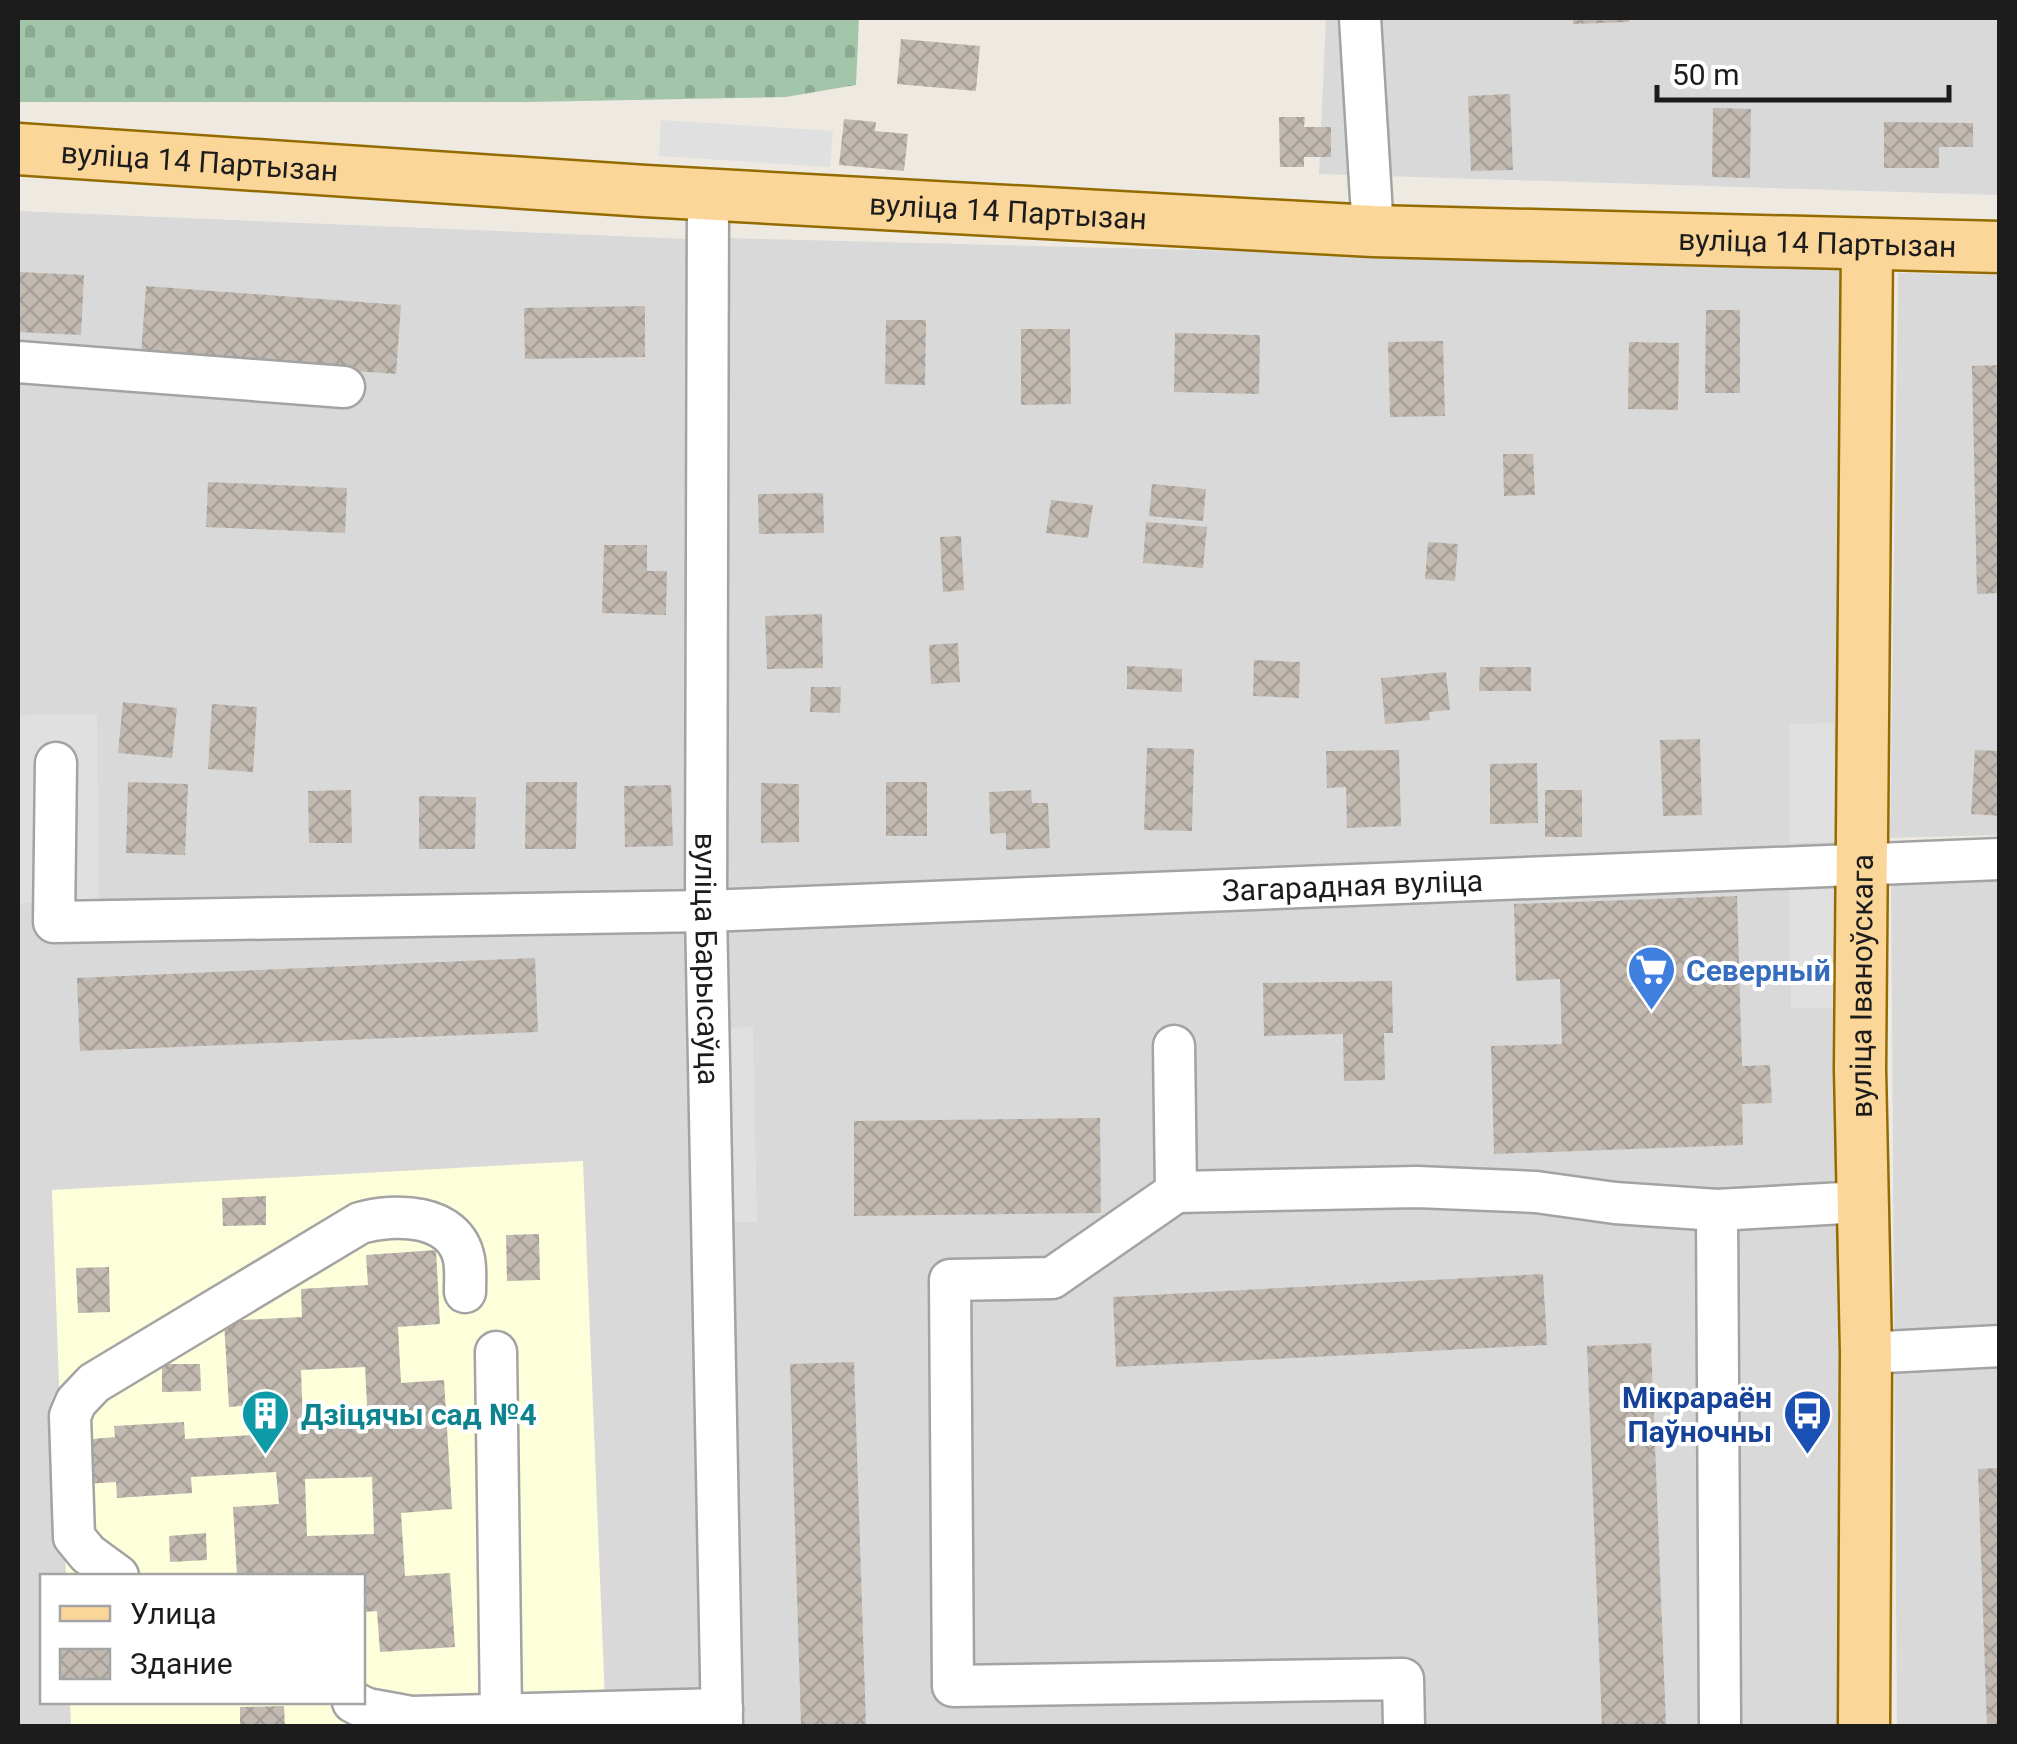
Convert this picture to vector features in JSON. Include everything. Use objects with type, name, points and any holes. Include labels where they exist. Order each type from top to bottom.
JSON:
[{"type":"main road","name":"вуліца 14 Партызан","points":[[18,149],[708,194],[1373,231],[2000,247]]},
{"type":"main road","name":"вуліца Іваноўскага","points":[[1864,1726],[1866,1352],[1861,862],[1867,244]]},
{"type":"street","points":[[1360,18],[1373,231]]},
{"type":"street","name":"вуліца Барысаўца","points":[[708,194],[706,911],[722,1718]]},
{"type":"street","points":[[18,362],[344,388]]},
{"type":"street","name":"Загарадная вуліца","points":[[56,762],[54,922],[706,911],[2000,859]]},
{"type":"street","points":[[1174,1046],[1176,1192]]},
{"type":"street","points":[[1404,1726],[1403,1679],[953,1686],[950,1280],[1052,1278],[1176,1192],[1417,1187],[1536,1192],[1614,1203],[1717,1210],[1862,1202]]},
{"type":"street","points":[[1717,1210],[1720,1726]]},
{"type":"street","points":[[115,1574],[88,1554],[74,1537],[70,1416],[76,1402],[94,1383],[360,1223],[387,1215],[418,1218],[442,1229],[458,1244],[464,1259],[465,1292]]},
{"type":"street","points":[[1866,1352],[2000,1346]]},
{"type":"street","points":[[496,1352],[500,1713]]},
{"type":"street","points":[[357,1704],[411,1717],[500,1713],[722,1718]]},
{"type":"shaded area","points":[[1326,18],[1999,18],[1999,195],[1319,174]]},
{"type":"shaded area","points":[[661,120],[833,131],[830,167],[659,156]]},
{"type":"shaded area","points":[[18,211],[687,239],[689,919],[707,1726],[18,1726]]},
{"type":"shaded area","points":[[727,238],[1847,267],[1841,849],[719,892]]},
{"type":"shaded area","points":[[1898,273],[1999,275],[1999,835],[1890,838]]},
{"type":"shaded area","points":[[97,714],[99,902],[18,903],[18,715]]},
{"type":"shaded area","points":[[1834,723],[1835,842],[1790,843],[1789,724]]},
{"type":"shaded area","points":[[1999,879],[1999,1726],[1897,1726],[1891,881]]},
{"type":"shaded area","points":[[1844,884],[1856,1726],[739,1726],[723,928]]},
{"type":"shaded area","points":[[1834,889],[1836,1008],[1791,1008],[1789,890]]},
{"type":"shaded area","points":[[753,1027],[757,1222],[725,1222],[721,1028]]},
{"type":"shaded area","points":[[583,1161],[606,1726],[71,1726],[70,1704],[365,1704],[365,1574],[66,1574],[52,1190]]},
{"type":"green space","points":[[18,18],[859,18],[856,85],[786,97],[528,102],[18,102]]},
{"type":"building","points":[[1573,18],[1629,18],[1629,22],[1573,24]]},
{"type":"building","points":[[901,39],[980,46],[976,91],[897,84]]},
{"type":"building","points":[[1510,94],[1513,170],[1471,171],[1468,96]]},
{"type":"building","points":[[1713,108],[1751,109],[1750,178],[1712,177]]},
{"type":"building","points":[[1279,117],[1305,117],[1304,127],[1331,127],[1331,157],[1304,157],[1304,167],[1280,167]]},
{"type":"building","points":[[844,119],[876,122],[875,131],[908,134],[904,171],[839,165]]},
{"type":"building","points":[[1884,122],[1973,123],[1973,147],[1939,147],[1939,168],[1884,168]]},
{"type":"building","points":[[18,272],[84,275],[81,335],[18,332]]},
{"type":"building","points":[[146,286],[401,305],[396,374],[141,355]]},
{"type":"building","points":[[645,306],[645,357],[525,359],[524,308]]},
{"type":"building","points":[[1706,310],[1740,310],[1740,393],[1705,393]]},
{"type":"building","points":[[886,320],[926,320],[925,385],[885,384]]},
{"type":"building","points":[[1021,329],[1070,329],[1071,404],[1021,405]]},
{"type":"building","points":[[1175,333],[1260,335],[1259,394],[1174,392]]},
{"type":"building","points":[[1443,341],[1445,416],[1390,417],[1388,342]]},
{"type":"building","points":[[1629,342],[1679,343],[1678,410],[1628,409]]},
{"type":"building","points":[[2000,365],[2000,593],[1977,594],[1972,366]]},
{"type":"building","points":[[1503,454],[1533,454],[1535,495],[1504,496]]},
{"type":"building","points":[[208,482],[347,488],[345,533],[206,527]]},
{"type":"building","points":[[1152,484],[1206,489],[1203,521],[1149,516]]},
{"type":"building","points":[[823,493],[824,533],[759,534],[758,494]]},
{"type":"building","points":[[1051,500],[1093,505],[1088,538],[1046,533]]},
{"type":"building","points":[[1146,522],[1207,527],[1203,568],[1143,563]]},
{"type":"building","points":[[961,536],[964,590],[943,592],[940,537]]},
{"type":"building","points":[[1428,542],[1458,544],[1455,581],[1425,579]]},
{"type":"building","points":[[604,545],[647,545],[647,571],[667,571],[666,615],[602,613]]},
{"type":"building","points":[[822,614],[823,668],[767,669],[765,616]]},
{"type":"building","points":[[958,643],[960,682],[931,684],[929,645]]},
{"type":"building","points":[[1254,660],[1300,662],[1299,698],[1253,696]]},
{"type":"building","points":[[1127,666],[1182,669],[1182,692],[1127,689]]},
{"type":"building","points":[[1480,667],[1531,667],[1531,691],[1479,691]]},
{"type":"building","points":[[1446,672],[1450,710],[1429,712],[1430,720],[1385,724],[1381,678]]},
{"type":"building","points":[[811,687],[841,687],[840,713],[810,712]]},
{"type":"building","points":[[123,702],[177,708],[172,758],[118,753]]},
{"type":"building","points":[[212,704],[257,707],[253,772],[208,769]]},
{"type":"building","points":[[1700,739],[1702,815],[1663,816],[1660,740]]},
{"type":"building","points":[[1147,748],[1194,749],[1192,831],[1144,830]]},
{"type":"building","points":[[1399,750],[1401,826],[1347,828],[1346,787],[1327,788],[1326,751]]},
{"type":"building","points":[[1975,750],[2000,751],[2000,816],[1971,814]]},
{"type":"building","points":[[1537,763],[1538,823],[1490,824],[1490,764]]},
{"type":"building","points":[[128,782],[188,784],[185,855],[126,853]]},
{"type":"building","points":[[526,782],[577,782],[576,849],[525,849]]},
{"type":"building","points":[[886,782],[927,782],[927,836],[886,836]]},
{"type":"building","points":[[761,783],[799,784],[799,842],[761,843]]},
{"type":"building","points":[[671,785],[673,846],[625,847],[624,786]]},
{"type":"building","points":[[351,790],[352,843],[309,843],[308,791]]},
{"type":"building","points":[[1031,790],[1032,803],[1048,803],[1050,848],[1006,850],[1006,833],[990,834],[989,792]]},
{"type":"building","points":[[1545,790],[1582,790],[1582,837],[1545,837]]},
{"type":"building","points":[[419,796],[476,797],[475,849],[419,849]]},
{"type":"building","name":"Северный","points":[[1737,896],[1742,1066],[1770,1065],[1772,1103],[1742,1104],[1743,1145],[1494,1154],[1491,1046],[1562,1044],[1560,979],[1516,981],[1514,904]]},
{"type":"building","points":[[535,958],[538,1032],[80,1051],[77,978]]},
{"type":"building","points":[[1392,981],[1393,1033],[1384,1033],[1385,1080],[1344,1081],[1343,1034],[1264,1036],[1263,983]]},
{"type":"building","points":[[1100,1118],[1101,1213],[854,1216],[854,1121]]},
{"type":"building","points":[[266,1196],[266,1225],[223,1226],[222,1198]]},
{"type":"building","points":[[539,1234],[540,1280],[507,1281],[506,1235]]},
{"type":"building","name":"Дзіцячы сад №4","points":[[436,1250],[440,1324],[398,1327],[401,1383],[444,1380],[452,1509],[401,1513],[405,1576],[450,1573],[455,1647],[380,1652],[377,1611],[365,1612],[365,1574],[237,1574],[233,1507],[279,1504],[276,1472],[191,1477],[192,1493],[117,1498],[116,1482],[84,1484],[82,1440],[115,1437],[114,1426],[184,1422],[185,1439],[269,1434],[267,1404],[229,1407],[224,1321],[302,1317],[301,1289],[368,1285],[366,1255]],"holes":[[[365,1367],[368,1423],[303,1425],[301,1370]],[[372,1477],[374,1534],[307,1536],[305,1479]]]},
{"type":"building","points":[[109,1267],[110,1312],[78,1313],[76,1268]]},
{"type":"building","points":[[1543,1274],[1547,1345],[1116,1367],[1113,1297]]},
{"type":"building","points":[[1651,1343],[1666,1726],[1602,1726],[1587,1346]]},
{"type":"building","points":[[854,1362],[866,1726],[801,1726],[790,1364]]},
{"type":"building","points":[[162,1364],[200,1364],[201,1391],[162,1392]]},
{"type":"building","points":[[2000,1468],[2000,1726],[1987,1726],[1978,1469]]},
{"type":"building","points":[[206,1533],[207,1560],[170,1562],[169,1536]]},
{"type":"building","points":[[284,1706],[285,1726],[240,1726],[240,1707]]},
{"type":"place","name":"Северный","points":[[1651,1012]]},
{"type":"place","name":"Дзіцячы сад №4","points":[[266,1456]]},
{"type":"place","name":"Мікрараён Паўночны","points":[[1807,1456]]}]
